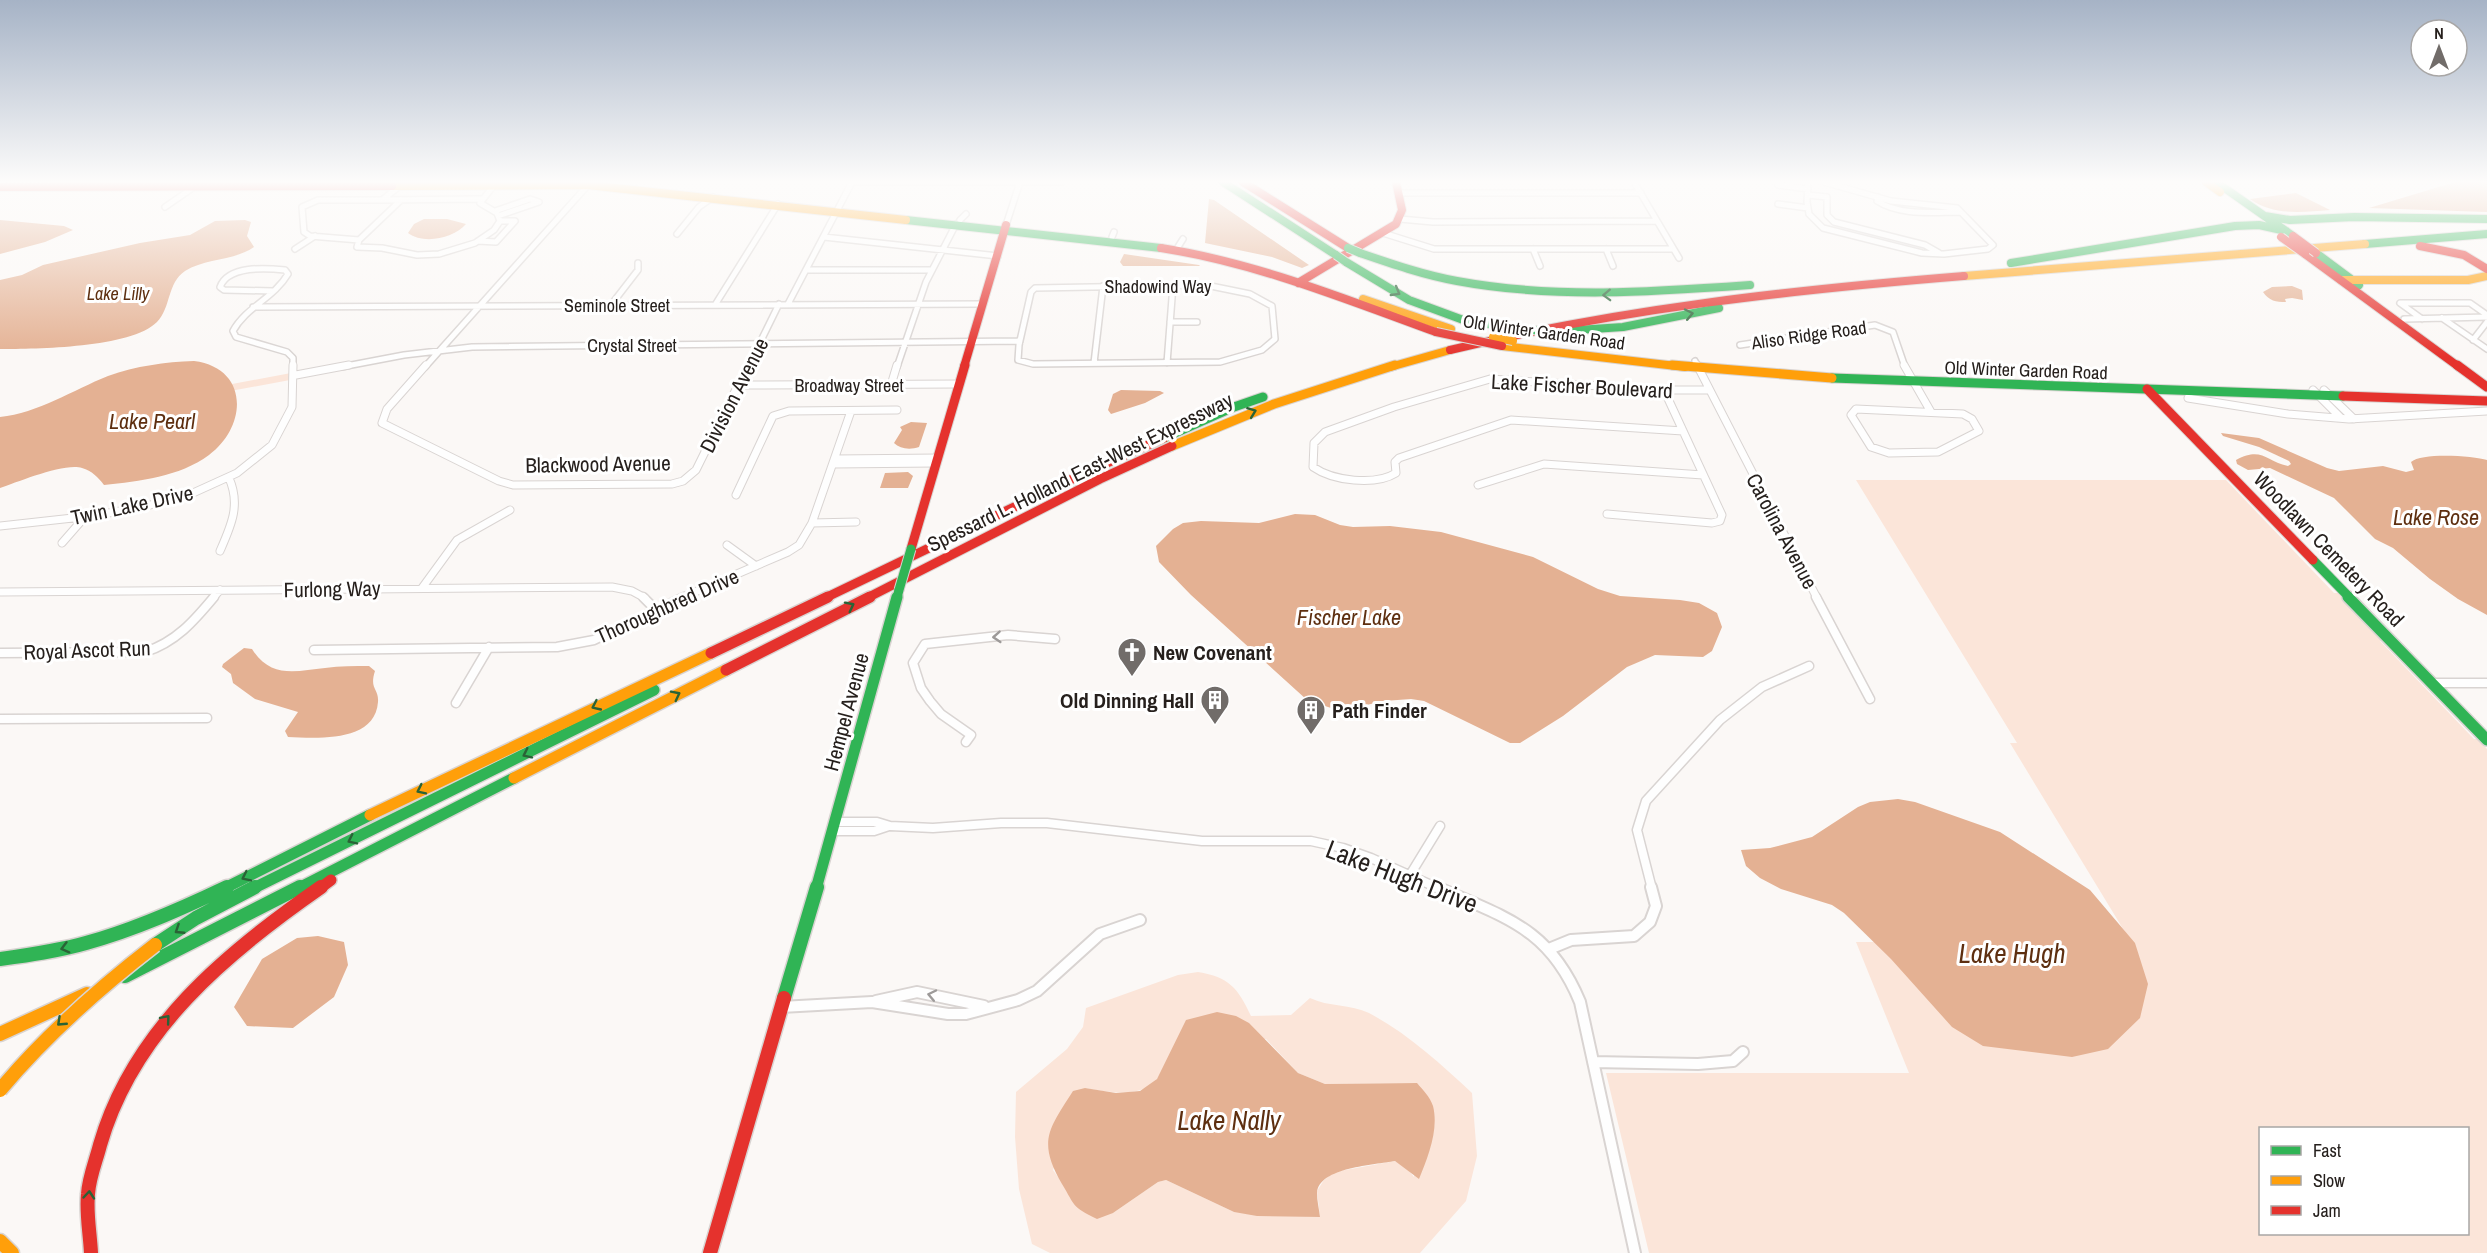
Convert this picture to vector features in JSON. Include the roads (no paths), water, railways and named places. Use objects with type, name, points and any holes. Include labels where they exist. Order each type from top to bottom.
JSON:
[{"type":"main road","name":"Hempel Avenue","points":[[710,1253],[780,1007],[835,826],[982,304],[1002,240]]},
{"type":"main road","name":"Old Winter Garden Road","points":[[1136,240],[1180,245]]},
{"type":"main road","name":"Old Winter Garden Road","points":[[1152,240],[1180,245],[1302,281],[1451,329],[1513,341],[1803,377],[2146,387],[2487,401]]},
{"type":"main road","points":[[1313,240],[1409,300],[1466,321],[1548,332],[1623,327],[1782,295],[1855,285],[2407,240]]},
{"type":"main road","points":[[1336,240],[1360,253],[1431,277],[1529,292],[1598,295],[1749,285],[2293,240]]},
{"type":"main road","points":[[1302,281],[1370,240]]},
{"type":"main road","points":[[2011,263],[2147,240]]},
{"type":"main road","points":[[2295,240],[2341,280],[2363,288],[2487,387]]},
{"type":"main road","points":[[2290,250],[2428,247],[2470,257],[2487,269]]},
{"type":"main road","points":[[2311,254],[2487,379]]},
{"type":"main road","points":[[2352,284],[2468,280],[2487,276]]},
{"type":"main road","name":"Old Winter Garden Road","points":[[1302,281],[1436,332],[1502,346],[1696,364]]},
{"type":"main road","points":[[1600,307],[1749,285]]},
{"type":"main road","name":"Spessard L. Holland East-West Expressway","points":[[504,783],[1058,500],[1149,456],[1251,412],[1410,360],[1529,330],[1683,303],[1779,291],[1855,285]]},
{"type":"main road","points":[[2363,288],[2487,285]]},
{"type":"main road","name":"Spessard L. Holland East-West Expressway","points":[[840,593],[1089,471],[1234,407],[1372,361],[1536,319]]},
{"type":"main road","name":"Woodlawn Cemetery Road","points":[[2146,387],[2487,740]]},
{"type":"main road","name":"Old Winter Garden Road","points":[[2323,396],[2487,395]]},
{"type":"main road","points":[[0,1090],[44,1039],[83,1002],[155,945],[196,918],[558,739],[830,601],[840,593]]},
{"type":"main road","points":[[0,959],[52,951],[91,941],[164,916],[472,765],[840,593]]},
{"type":"main road","points":[[0,1034],[129,974],[504,783]]},
{"type":"main road","points":[[91,1253],[87,1228],[88,1191],[96,1152],[111,1107],[134,1064],[160,1026],[227,956],[263,926],[309,894],[390,844],[484,797],[504,783]]},
{"type":"main road","points":[[0,1241],[12,1253]]},
{"type":"street","points":[[295,249],[308,240]]},
{"type":"street","points":[[359,240],[357,247],[417,255],[447,252],[478,242],[497,240]]},
{"type":"street","name":"Blackwood Avenue","points":[[537,240],[387,410],[382,423],[513,485],[660,486],[683,481]]},
{"type":"street","points":[[715,305],[755,240]]},
{"type":"street","points":[[788,304],[822,240]]},
{"type":"street","points":[[855,240],[998,256]]},
{"type":"street","points":[[891,385],[930,270],[946,240]]},
{"type":"street","points":[[1407,240],[1434,249],[1673,249]]},
{"type":"street","points":[[1668,240],[1679,258]]},
{"type":"street","points":[[1873,240],[1922,253],[1940,254],[1992,248],[1993,245],[1988,240]]},
{"type":"street","points":[[1906,240],[1925,245],[1940,254]]},
{"type":"street","points":[[1533,249],[1540,266]]},
{"type":"street","points":[[1606,249],[1612,266]]},
{"type":"street","points":[[611,305],[638,270],[638,263]]},
{"type":"street","points":[[273,291],[224,290],[220,287],[221,283],[232,275],[243,271],[285,270],[288,274],[285,281],[236,323],[233,331],[236,337],[287,352],[293,358],[296,375]]},
{"type":"street","points":[[806,270],[930,270]]},
{"type":"street","points":[[971,343],[1019,343],[1031,292],[1041,286],[1039,279]]},
{"type":"street","points":[[1167,363],[1173,285]]},
{"type":"street","name":"Shadowind Way","points":[[1019,343],[1017,357],[1023,363],[1207,363],[1232,359],[1262,350],[1275,339],[1272,306],[1262,298],[1218,286],[1041,286]]},
{"type":"street","points":[[1094,363],[1103,286]]},
{"type":"street","points":[[2422,319],[2400,303],[2470,303],[2487,316]]},
{"type":"street","name":"Division Avenue","points":[[683,481],[696,471],[779,304]]},
{"type":"street","name":"Seminole Street","points":[[253,307],[982,304]]},
{"type":"street","points":[[2403,320],[2487,316]]},
{"type":"street","points":[[2442,318],[2487,349]]},
{"type":"street","points":[[1170,322],[1197,322]]},
{"type":"street","points":[[2473,340],[2487,322]]},
{"type":"street","name":"Aliso Ridge Road","points":[[1740,345],[1875,325],[1893,332],[1912,380],[1931,412]]},
{"type":"street","name":"Crystal Street","points":[[296,375],[440,350],[500,346],[971,343]]},
{"type":"street","name":"Carolina Avenue","points":[[1696,364],[1870,699]]},
{"type":"street","name":"Twin Lake Drive","points":[[0,526],[83,519],[163,502],[229,478],[272,448],[283,431],[296,389],[296,375]]},
{"type":"street","name":"Lake Fischer Boulevard","points":[[1683,431],[1511,420],[1399,458],[1395,462],[1396,473],[1386,479],[1358,479],[1317,471],[1314,467],[1312,444],[1316,437],[1325,432],[1490,379],[1664,390],[1708,390]]},
{"type":"street","name":"Broadway Street","points":[[739,385],[959,384]]},
{"type":"street","points":[[1607,514],[1712,523],[1720,521],[1722,515],[1664,390]]},
{"type":"street","points":[[2323,396],[2341,407],[2354,419]]},
{"type":"street","points":[[2323,396],[2342,418]]},
{"type":"street","points":[[2188,398],[2301,415],[2354,419],[2487,411]]},
{"type":"street","points":[[1864,409],[1931,412],[1963,414],[1972,419],[1979,431],[1938,452],[1889,453],[1871,447],[1851,415],[1856,410],[1864,409]]},
{"type":"street","points":[[736,495],[773,416],[789,411],[897,410]]},
{"type":"street","name":"Thoroughbred Drive","points":[[314,650],[489,648],[579,644],[594,640],[655,609],[789,552],[799,544],[812,523],[851,411]]},
{"type":"street","points":[[834,461],[937,460]]},
{"type":"street","points":[[1478,485],[1544,464],[1703,475]]},
{"type":"street","points":[[220,551],[234,518],[237,501],[236,490],[229,478]]},
{"type":"street","points":[[422,588],[457,540],[510,510]]},
{"type":"street","points":[[62,543],[83,519]]},
{"type":"street","points":[[812,523],[856,522]]},
{"type":"street","points":[[727,544],[756,566]]},
{"type":"street","name":"Furlong Way","points":[[0,592],[612,587],[633,590],[644,595],[655,609]]},
{"type":"street","name":"Royal Ascot Run","points":[[0,653],[145,652],[160,648],[178,638],[220,590]]},
{"type":"street","points":[[966,742],[972,735],[933,708],[916,680],[914,663],[925,644],[1004,636],[1042,635],[1055,639]]},
{"type":"street","points":[[456,703],[489,648]]},
{"type":"street","points":[[1549,949],[1571,940],[1634,936],[1650,922],[1656,906],[1637,830],[1640,814],[1646,801],[1720,720],[1762,687],[1809,666]]},
{"type":"street","points":[[2431,683],[2487,683]]},
{"type":"street","points":[[0,719],[207,718]]},
{"type":"street","name":"Lake Hugh Drive","points":[[835,826],[874,831],[890,826],[933,828],[1001,823],[1047,824],[1202,841],[1311,841],[1371,858],[1508,919],[1534,935],[1549,949],[1570,978],[1580,1002],[1635,1253]]},
{"type":"street","points":[[1410,875],[1440,826]]},
{"type":"street","points":[[872,1002],[948,1014],[966,1014],[1018,1000],[1037,991],[1100,934],[1140,920]]},
{"type":"street","points":[[780,1007],[872,1002],[917,992],[989,1007]]},
{"type":"street","points":[[1593,1062],[1698,1064],[1733,1062],[1743,1052]]},
{"type":"water","points":[[0,240],[49,240],[45,242],[0,254]]},
{"type":"water","name":"Lake Lilly","points":[[156,240],[250,240],[254,247],[238,255],[185,271],[175,282],[165,310],[157,322],[144,331],[105,342],[82,345],[0,349],[0,280],[22,275],[43,265]]},
{"type":"water","points":[[1205,240],[1273,240],[1309,265],[1302,268],[1272,257],[1205,243]]},
{"type":"water","points":[[1124,254],[1200,266],[1123,266],[1120,262]]},
{"type":"water","points":[[2292,286],[2302,290],[2303,300],[2292,298],[2285,299],[2286,302],[2276,301],[2263,292],[2272,287]]},
{"type":"water","name":"Lake Pearl","points":[[194,361],[212,366],[225,375],[233,386],[237,400],[236,414],[231,429],[222,443],[209,455],[185,468],[145,480],[104,485],[92,473],[75,467],[41,474],[0,488],[0,417],[42,406],[108,376],[151,365]]},
{"type":"water","points":[[1121,390],[1164,393],[1145,403],[1111,414],[1108,410],[1113,394]]},
{"type":"water","points":[[911,422],[927,423],[919,447],[909,449],[899,447],[894,443],[902,430],[900,427]]},
{"type":"water","name":"Lake Rose","points":[[2221,433],[2259,438],[2327,468],[2339,471],[2383,466],[2406,472],[2414,470],[2411,462],[2436,456],[2460,456],[2487,460],[2487,615],[2458,599],[2393,548],[2375,539],[2334,498],[2270,468],[2248,470],[2237,464],[2236,460],[2258,454],[2280,464],[2288,466],[2291,464],[2259,447],[2223,436]]},
{"type":"water","points":[[908,472],[913,476],[908,488],[880,488],[885,473]]},
{"type":"water","name":"Fischer Lake","points":[[1295,514],[1315,515],[1340,525],[1353,527],[1390,526],[1441,532],[1533,557],[1598,589],[1620,596],[1699,603],[1717,613],[1722,627],[1712,651],[1703,657],[1655,655],[1627,667],[1563,716],[1520,743],[1510,743],[1424,701],[1411,699],[1384,701],[1353,708],[1331,708],[1307,700],[1191,595],[1159,562],[1156,546],[1173,529],[1183,523],[1201,521],[1259,523]]},
{"type":"water","points":[[244,648],[252,649],[267,665],[285,671],[369,666],[375,671],[373,682],[378,702],[374,715],[367,725],[343,735],[314,738],[288,737],[285,731],[298,712],[255,699],[233,683],[231,674],[222,667]]},
{"type":"water","name":"Lake Hugh","points":[[1898,799],[1915,802],[2000,832],[2090,890],[2135,943],[2148,984],[2140,1018],[2108,1049],[2072,1057],[1983,1046],[1952,1027],[1891,959],[1844,913],[1832,905],[1781,889],[1760,878],[1746,866],[1741,850],[1770,848],[1812,837],[1858,807],[1870,802]]},
{"type":"water","points":[[318,936],[344,942],[348,965],[334,997],[293,1028],[247,1026],[234,1007],[262,959],[297,938]]},
{"type":"water","name":"Lake Nally","points":[[1217,1012],[1236,1016],[1249,1023],[1298,1073],[1325,1084],[1417,1083],[1433,1106],[1435,1124],[1432,1143],[1419,1179],[1395,1161],[1337,1173],[1320,1184],[1317,1193],[1320,1217],[1257,1216],[1234,1212],[1166,1180],[1158,1182],[1113,1213],[1097,1219],[1078,1208],[1072,1202],[1054,1169],[1048,1146],[1052,1126],[1073,1091],[1085,1088],[1116,1093],[1140,1091],[1157,1079],[1186,1020]]},
{"type":"place","name":"New Covenant","points":[[1132,678]]},
{"type":"place","name":"Old Dinning Hall","points":[[1215,726]]},
{"type":"place","name":"Path Finder","points":[[1311,736]]}]
